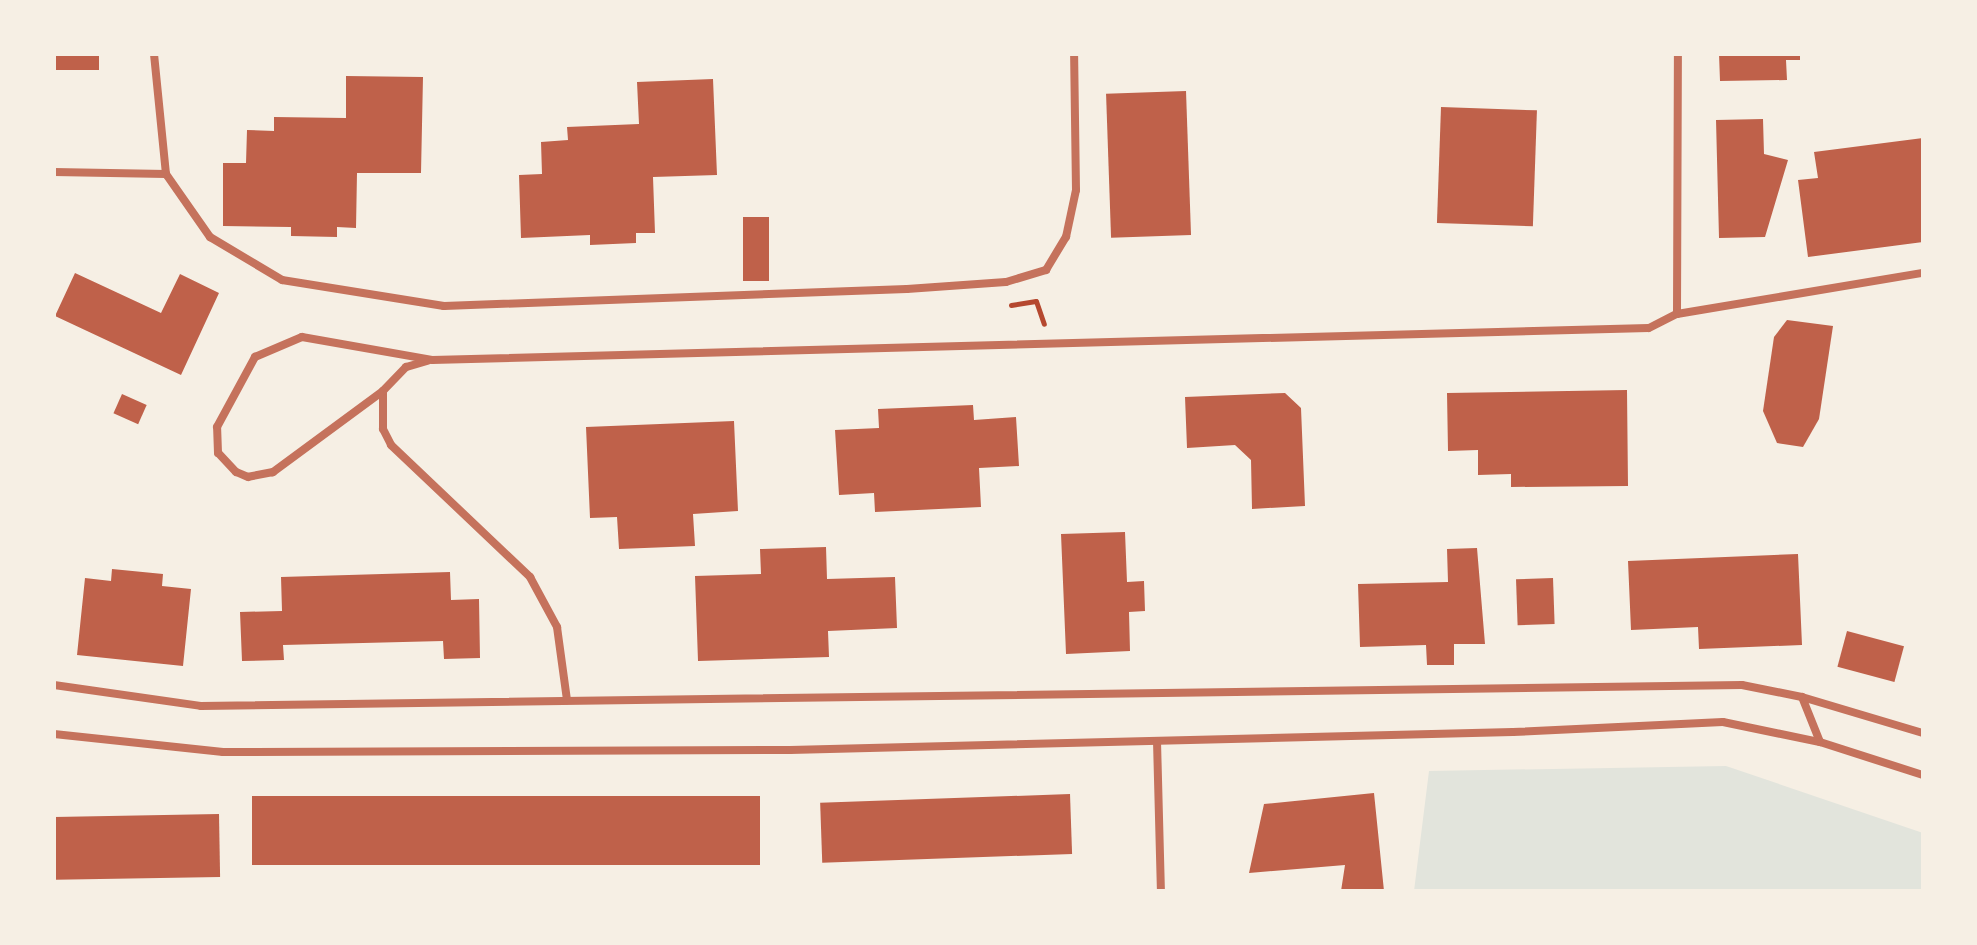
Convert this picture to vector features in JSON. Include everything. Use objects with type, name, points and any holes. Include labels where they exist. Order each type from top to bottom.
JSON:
[{"type":"street","points":[[154,54],[166,174],[210,237],[282,280],[444,306],[1006,282],[1046,270],[1066,237],[1076,190],[1074,54]]},
{"type":"street","points":[[1677,314],[1678,54]]},
{"type":"street","points":[[54,172],[166,174]]},
{"type":"street","points":[[432,360],[406,367],[383,391],[273,472],[248,477],[225,464],[218,453],[217,427],[255,357],[302,337],[432,360],[1649,328],[1677,314],[1923,273]]},
{"type":"street","points":[[383,391],[383,429],[391,445],[530,577],[557,627],[567,700]]},
{"type":"street","points":[[54,685],[201,706],[1726,685],[1802,697],[1923,733]]},
{"type":"street","points":[[1802,697],[1820,742]]},
{"type":"street","points":[[54,734],[223,752],[790,750],[1723,722],[1820,742],[1923,775]]},
{"type":"street","points":[[1157,741],[1161,891]]},
{"type":"path","points":[[1009,305],[1036,301]]},
{"type":"shaded area","points":[[1726,766],[1923,833],[1923,891],[1414,891],[1429,771]]},
{"type":"building","points":[[54,54],[99,54],[99,70],[54,70]]},
{"type":"building","points":[[1719,54],[1800,54],[1800,60],[1786,60],[1787,80],[1720,81]]},
{"type":"building","points":[[346,76],[423,77],[421,173],[357,173],[356,228],[337,227],[337,237],[291,236],[291,227],[223,226],[223,163],[246,163],[247,130],[274,131],[274,117],[346,118]]},
{"type":"building","points":[[713,79],[717,175],[653,177],[655,233],[636,233],[636,243],[590,245],[590,235],[521,238],[519,175],[542,174],[541,142],[568,140],[567,127],[639,124],[637,82]]},
{"type":"building","points":[[1186,91],[1191,235],[1111,238],[1106,94]]},
{"type":"building","points":[[1441,107],[1537,110],[1533,226],[1437,223]]},
{"type":"building","points":[[1763,119],[1764,154],[1788,160],[1765,237],[1719,238],[1716,120]]},
{"type":"building","points":[[1923,138],[1923,242],[1808,257],[1798,180],[1818,178],[1814,152]]},
{"type":"building","points":[[743,217],[769,217],[769,281],[743,281]]},
{"type":"building","points":[[75,273],[161,313],[180,274],[219,293],[181,375],[55,316]]},
{"type":"building","points":[[1787,320],[1833,326],[1819,419],[1803,447],[1777,443],[1763,411],[1774,337]]},
{"type":"building","points":[[1627,390],[1628,486],[1511,487],[1511,474],[1478,475],[1478,450],[1448,451],[1447,393]]},
{"type":"building","points":[[1285,393],[1301,408],[1305,506],[1252,509],[1251,460],[1235,445],[1187,448],[1185,397]]},
{"type":"building","points":[[122,394],[147,405],[138,424],[113,413]]},
{"type":"building","points":[[973,405],[974,420],[1016,417],[1019,466],[979,468],[981,507],[875,512],[874,493],[839,495],[835,430],[879,428],[878,409]]},
{"type":"building","points":[[734,421],[738,511],[693,514],[695,546],[619,549],[617,517],[590,518],[586,427]]},
{"type":"building","points":[[1125,532],[1127,582],[1144,581],[1145,611],[1129,612],[1130,651],[1066,654],[1061,534]]},
{"type":"building","points":[[826,547],[827,579],[895,577],[897,628],[828,631],[829,657],[698,661],[695,576],[761,574],[760,549]]},
{"type":"building","points":[[1477,548],[1485,644],[1454,644],[1454,665],[1427,665],[1426,645],[1360,647],[1358,584],[1448,582],[1447,549]]},
{"type":"building","points":[[1798,554],[1802,645],[1699,649],[1698,627],[1631,630],[1628,561]]},
{"type":"building","points":[[112,569],[163,574],[162,586],[191,589],[183,666],[77,655],[85,578],[111,581]]},
{"type":"building","points":[[450,572],[451,600],[479,599],[480,658],[444,659],[443,641],[283,645],[284,660],[242,661],[240,612],[282,611],[281,577]]},
{"type":"building","points":[[1553,578],[1555,624],[1518,625],[1516,579]]},
{"type":"building","points":[[1847,631],[1904,646],[1894,682],[1837,667]]},
{"type":"building","points":[[1374,793],[1384,891],[1341,891],[1345,865],[1249,873],[1264,804]]},
{"type":"building","points":[[1070,794],[1072,854],[822,863],[820,803]]},
{"type":"building","points":[[252,796],[760,796],[760,865],[252,865]]},
{"type":"building","points":[[219,814],[220,877],[55,880],[54,817]]}]
